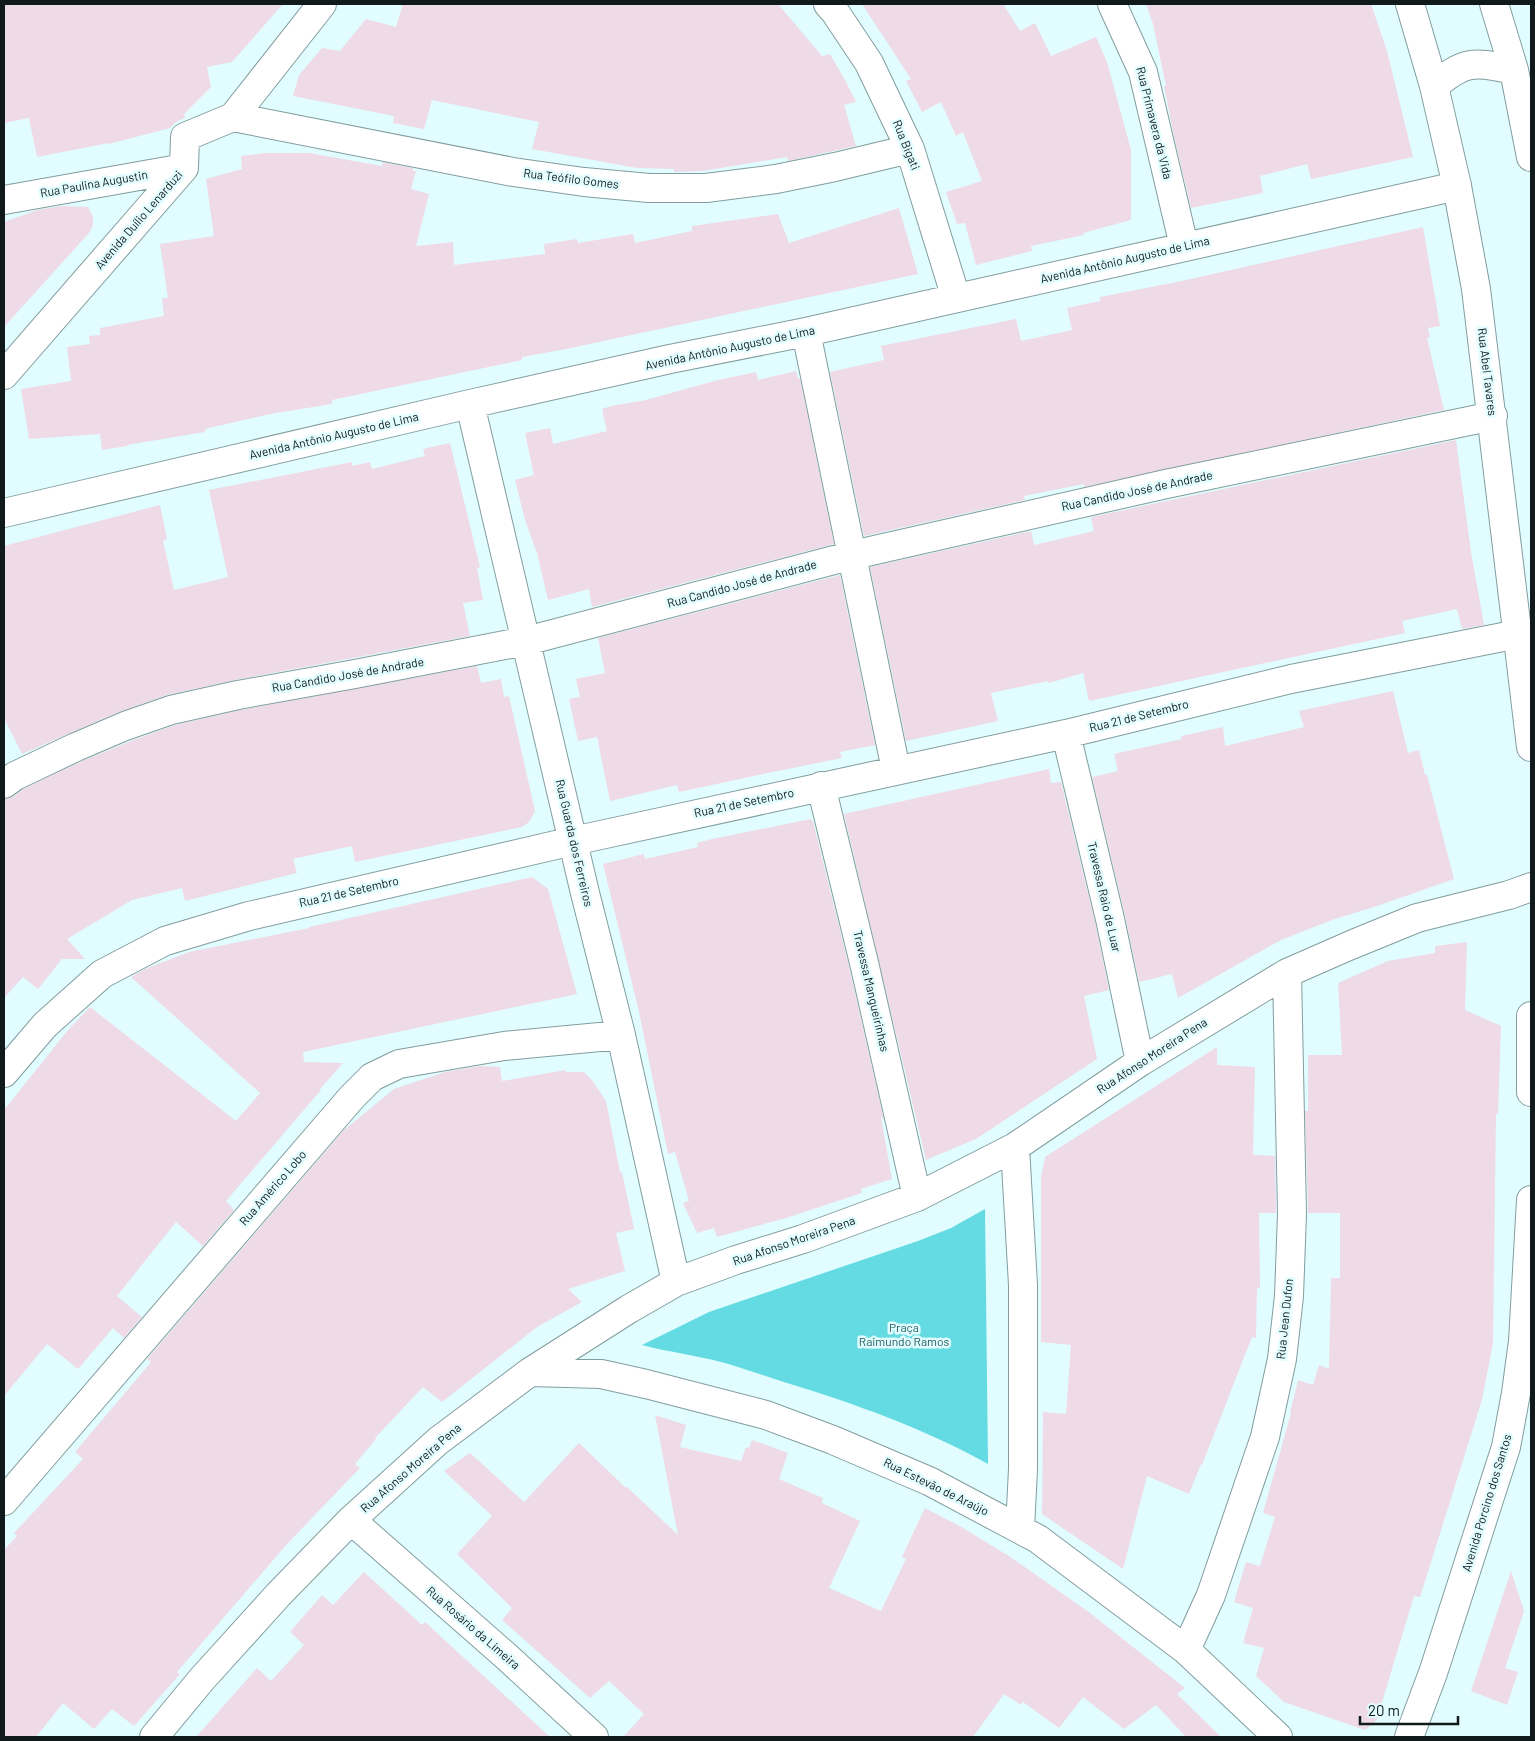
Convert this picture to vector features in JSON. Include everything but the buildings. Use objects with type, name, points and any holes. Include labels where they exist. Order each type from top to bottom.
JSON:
[{"type":"street","name":"Avenida Duílio Lenarduzi","points":[[4,374],[184,168],[185,137],[233,117],[322,4]]},
{"type":"street","name":"Rua Bigati","points":[[828,4],[836,12],[869,63],[910,149],[956,298]]},
{"type":"street","name":"Rua Primavera da Vida","points":[[1112,4],[1142,72],[1184,246]]},
{"type":"street","name":"Rua Abel Tavares","points":[[1410,4],[1434,86],[1457,186],[1476,290],[1524,634],[1531,747]]},
{"type":"street","points":[[1494,4],[1514,70],[1531,156]]},
{"type":"street","points":[[1434,86],[1456,69],[1479,63],[1514,70]]},
{"type":"street","name":"Rua Teófilo Gomes","points":[[233,117],[513,172],[584,182],[650,188],[706,188],[776,179],[835,168],[910,149]]},
{"type":"street","name":"Rua Paulina Augustin","points":[[4,200],[184,168]]},
{"type":"street","name":"Avenida Antônio Augusto de Lima","points":[[4,513],[470,404],[806,332],[1457,186]]},
{"type":"street","points":[[806,332],[896,770]]},
{"type":"street","name":"Rua Guarda dos Ferreiros","points":[[470,404],[573,841],[622,1034],[676,1282]]},
{"type":"street","name":"Rua Candido José de Andrade","points":[[4,784],[15,776],[76,747],[125,726],[171,710],[238,694],[355,674],[526,641],[853,555],[1166,484],[1493,416]]},
{"type":"street","name":"Rua 21 de Setembro","points":[[4,1073],[45,1025],[102,974],[165,941],[249,916],[573,841],[1066,734],[1291,679],[1524,634]]},
{"type":"street","name":"Travessa Raio de Luar","points":[[1066,734],[1110,919],[1140,1062]]},
{"type":"street","name":"Travessa Mangueirinhas","points":[[821,786],[866,967],[917,1197]]},
{"type":"street","name":"Rua Afonso Moreira Pena","points":[[154,1737],[202,1679],[272,1602],[351,1520],[438,1441],[530,1372],[629,1309],[676,1282],[736,1260],[803,1240],[917,1197],[1014,1147],[1140,1062],[1287,973],[1351,944],[1417,918],[1509,895],[1531,887]]},
{"type":"street","name":"Rua Jean Dufon","points":[[1186,1650],[1210,1595],[1265,1437],[1282,1359],[1289,1296],[1292,1214],[1287,973]]},
{"type":"street","points":[[1531,1016],[1531,1092]]},
{"type":"street","name":"Rua Américo Lobo","points":[[7,1498],[280,1180],[352,1097],[372,1077],[399,1064],[504,1046],[622,1034]]},
{"type":"street","points":[[1014,1147],[1023,1294],[1023,1460],[1020,1529]]},
{"type":"street","name":"Avenida Porcino dos Santos","points":[[1409,1737],[1433,1673],[1506,1447],[1523,1341],[1531,1200]]},
{"type":"street","name":"Rua Estevão de Araújo","points":[[530,1372],[601,1374],[766,1415],[834,1440],[928,1481],[1020,1529],[1053,1550],[1186,1650],[1278,1737]]},
{"type":"street","name":"Rua Rosário da Limeira","points":[[351,1520],[507,1657],[594,1737]]},
{"type":"green space","name":"Praça Raimundo Ramos","points":[[985,1209],[988,1464],[964,1451],[890,1418],[839,1400],[721,1362],[642,1345],[709,1312],[918,1241],[951,1228]]}]
